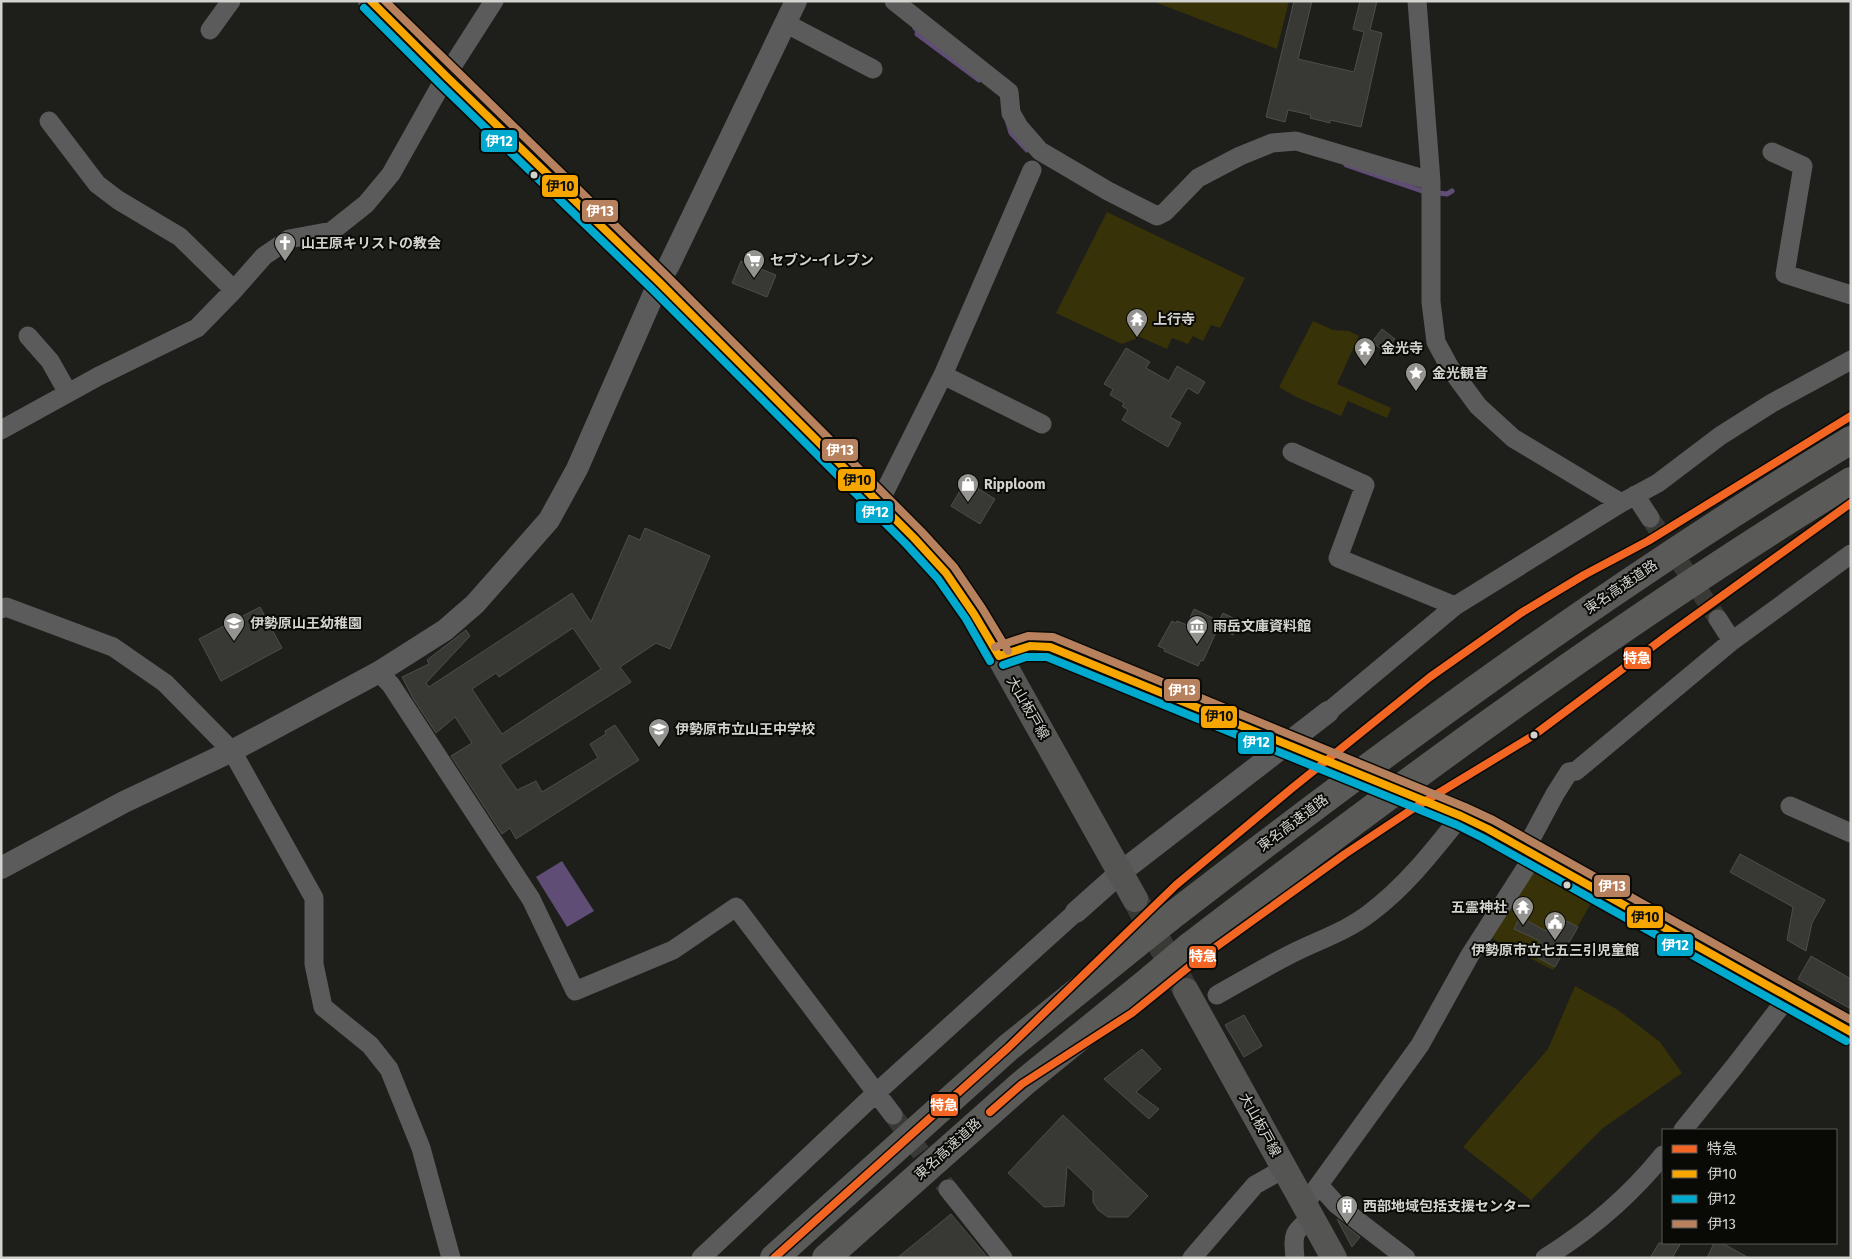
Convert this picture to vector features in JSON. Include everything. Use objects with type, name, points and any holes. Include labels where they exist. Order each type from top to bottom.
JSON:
[{"type":"highway","name":"東名高速道路","points":[[774,1258],[1009,1047],[1169,918],[1310,809],[1516,659],[1656,563],[1851,440]]},
{"type":"highway","name":"東名高速道路","points":[[826,1258],[1022,1084],[1190,946],[1327,841],[1531,692],[1677,593],[1851,481]]},
{"type":"main road","name":"大山板戸線","points":[[371,1],[625,251],[659,282],[880,502],[946,573],[974,614],[999,656],[1135,899]]},
{"type":"main road","name":"大山板戸線","points":[[1186,992],[1284,1168],[1312,1202],[1334,1258]]},
{"type":"street","points":[[210,30],[231,1]]},
{"type":"street","points":[[1,430],[197,328],[264,256],[289,239],[332,231],[366,204],[390,174],[446,76],[494,1]]},
{"type":"street","points":[[1,868],[124,802],[232,751],[379,672],[445,630],[475,604],[549,520],[577,469],[659,282],[669,265],[796,1]]},
{"type":"street","points":[[894,1],[1009,92],[1011,113],[1037,158],[1157,216],[1166,212],[1198,178],[1240,156],[1272,143],[1296,141],[1432,189]]},
{"type":"street","points":[[1417,1],[1432,189],[1431,302],[1436,342],[1450,368],[1478,406],[1513,438],[1628,499],[1650,518]]},
{"type":"street","points":[[786,23],[873,69]]},
{"type":"street","points":[[48,121],[97,184],[118,200],[180,237],[234,290]]},
{"type":"street","points":[[1772,152],[1803,166],[1785,274],[1851,295]]},
{"type":"street","points":[[880,502],[943,375],[1037,158]]},
{"type":"street","points":[[28,336],[50,360],[68,394]]},
{"type":"street","points":[[701,1258],[876,1093],[1121,872],[1328,712],[1455,606],[1658,482],[1720,436],[1772,404],[1851,360]]},
{"type":"street","points":[[943,375],[1042,424]]},
{"type":"street","points":[[1292,452],[1365,485],[1338,558],[1455,606]]},
{"type":"street","points":[[1295,1258],[1295,1232],[1300,1227],[1312,1202],[1420,1046],[1529,852],[1554,794],[1569,772],[1576,771],[1732,641],[1851,554]]},
{"type":"street","points":[[1,609],[6,607],[113,647],[165,683],[232,751],[314,898],[314,964],[323,1007],[370,1046],[389,1069],[421,1148],[450,1258]]},
{"type":"street","points":[[1718,620],[1732,641]]},
{"type":"street","points":[[999,656],[1029,646],[1050,647],[1310,755]]},
{"type":"street","points":[[379,672],[391,685],[530,899],[575,991],[673,950],[736,907],[893,1115]]},
{"type":"street","points":[[1790,806],[1851,833]]},
{"type":"street","points":[[1217,995],[1293,953],[1334,935],[1369,914],[1418,870],[1453,813],[1529,852],[1850,1031]]},
{"type":"street","points":[[1684,1129],[1788,997]]},
{"type":"street","points":[[1545,1258],[1593,1226],[1634,1188],[1662,1156]]},
{"type":"street","points":[[1192,1258],[1255,1185],[1284,1168]]},
{"type":"street","points":[[948,1188],[1003,1258]]},
{"type":"street","points":[[1312,1202],[1336,1204],[1406,1258]]},
{"type":"shaded area","points":[[1152,1],[1289,1],[1277,49]]},
{"type":"shaded area","points":[[1107,212],[1245,278],[1220,328],[1211,325],[1203,341],[1193,336],[1188,344],[1172,338],[1167,349],[1140,337],[1122,344],[1056,313]]},
{"type":"shaded area","points":[[1313,321],[1333,330],[1349,331],[1359,336],[1337,384],[1391,408],[1387,418],[1348,401],[1341,416],[1296,397],[1279,387]]},
{"type":"shaded area","points":[[562,861],[594,911],[567,927],[536,877]]},
{"type":"shaded area","points":[[1531,868],[1594,898],[1553,970],[1489,937]]},
{"type":"shaded area","points":[[1575,986],[1618,1010],[1660,1042],[1682,1073],[1603,1128],[1531,1200],[1463,1147],[1548,1049]]},
{"type":"building","points":[[1294,1],[1312,1],[1298,59],[1354,72],[1364,32],[1353,29],[1360,1],[1377,1],[1370,30],[1382,33],[1361,127],[1330,120],[1330,123],[1310,118],[1311,115],[1288,110],[1285,122],[1266,117]]},
{"type":"building","name":"セブン-イレブン","points":[[741,261],[776,275],[767,297],[732,283]]},
{"type":"building","points":[[1382,329],[1395,339],[1385,352],[1372,342]]},
{"type":"building","points":[[1126,348],[1150,362],[1146,368],[1169,381],[1177,366],[1205,382],[1198,394],[1188,388],[1170,417],[1181,423],[1168,447],[1122,420],[1128,410],[1122,406],[1124,403],[1110,395],[1113,389],[1104,384]]},
{"type":"building","points":[[966,481],[995,499],[980,524],[951,506]]},
{"type":"building","points":[[645,528],[710,556],[670,649],[656,643],[620,667],[631,682],[500,765],[517,790],[536,781],[542,792],[598,758],[590,744],[606,734],[605,731],[615,725],[639,760],[516,839],[510,828],[502,834],[451,756],[472,743],[455,717],[436,733],[414,700],[402,677],[429,664],[427,660],[466,630],[470,636],[426,683],[429,687],[572,593],[591,622],[629,535],[640,540]],"holes":[[[573,628],[601,669],[502,734],[472,689],[496,673],[499,677]]]},
{"type":"building","points":[[260,607],[282,648],[221,681],[199,639]]},
{"type":"building","points":[[1194,609],[1219,621],[1223,613],[1239,621],[1233,635],[1218,628],[1203,661],[1201,660],[1198,666],[1164,651],[1165,649],[1158,646],[1172,621],[1187,625]]},
{"type":"building","points":[[1740,854],[1825,900],[1812,923],[1806,951],[1787,940],[1793,907],[1730,872]]},
{"type":"building","name":"伊勢原市立七五三引児童館","points":[[1555,915],[1578,927],[1555,967],[1533,955],[1540,941],[1514,929],[1520,917],[1546,931]]},
{"type":"building","points":[[1811,956],[1851,979],[1851,1009],[1798,979]]},
{"type":"building","points":[[1244,1015],[1262,1046],[1244,1057],[1225,1025]]},
{"type":"building","points":[[1142,1049],[1161,1069],[1136,1092],[1159,1109],[1149,1119],[1104,1079]]},
{"type":"building","points":[[1063,1115],[1148,1196],[1128,1217],[1108,1217],[1098,1210],[1093,1202],[1093,1191],[1067,1166],[1064,1206],[1044,1207],[1008,1173]]},
{"type":"building","points":[[951,1214],[988,1258],[897,1258]]},
{"type":"building","points":[[1337,1219],[1360,1237],[1352,1247]]},
{"type":"building","points":[[1659,1243],[1680,1244],[1672,1258],[1650,1258]]},
{"type":"building","points":[[1714,1244],[1724,1244],[1749,1258],[1707,1258]]},
{"type":"waterway","points":[[915,28],[918,31],[917,34],[979,80]]},
{"type":"waterway","points":[[1008,123],[1011,133],[1027,150]]},
{"type":"waterway","points":[[1346,165],[1422,191],[1447,194],[1452,191]]},
{"type":"tunnel","points":[[1650,518],[1718,619]]},
{"type":"tunnel","points":[[1310,755],[1445,809]]},
{"type":"tunnel","points":[[1135,899],[1186,991]]},
{"type":"tunnel","points":[[893,1115],[948,1189]]},
{"type":"transit line","name":"伊10","points":[[371,1],[659,282],[914,538],[946,573],[974,614],[999,656]]},
{"type":"transit line","name":"伊13","points":[[385,1],[666,275],[921,531],[954,567],[1008,651]]},
{"type":"transit line","name":"伊12","points":[[364,8],[652,289],[907,545],[938,579],[966,619],[990,661]]},
{"type":"transit line","name":"特急","points":[[774,1258],[1009,1047],[1176,885],[1430,677],[1521,613],[1584,575],[1648,541],[1851,416]]},
{"type":"transit line","name":"特急","points":[[990,1112],[1022,1084],[1132,1013],[1195,962],[1345,854],[1414,808],[1534,735],[1672,632],[1851,503]]},
{"type":"transit line","name":"伊13","points":[[995,647],[1028,636],[1053,637],[1465,807],[1493,820],[1851,1020]]},
{"type":"transit line","name":"伊10","points":[[999,656],[1030,646],[1050,647],[1461,816],[1488,829],[1851,1032]]},
{"type":"transit line","name":"伊12","points":[[1003,665],[1026,657],[1047,657],[1457,825],[1846,1041]]},
{"type":"place","name":"山王原キリストの教会","points":[[285,262]]},
{"type":"place","name":"セブン-イレブン","points":[[754,279]]},
{"type":"place","name":"上行寺","points":[[1137,338]]},
{"type":"place","name":"金光寺","points":[[1365,367]]},
{"type":"place","name":"金光観音","points":[[1416,392]]},
{"type":"place","name":"Ripploom","points":[[968,503]]},
{"type":"place","name":"伊勢原山王幼稚園","points":[[234,642]]},
{"type":"place","name":"雨岳文庫資料館","points":[[1197,645]]},
{"type":"place","name":"伊勢原市立山王中学校","points":[[659,748]]},
{"type":"place","name":"五霊神社","points":[[1523,926]]},
{"type":"place","name":"伊勢原市立七五三引児童館","points":[[1555,941]]},
{"type":"place","name":"西部地域包括支援センター","points":[[1347,1225]]}]
